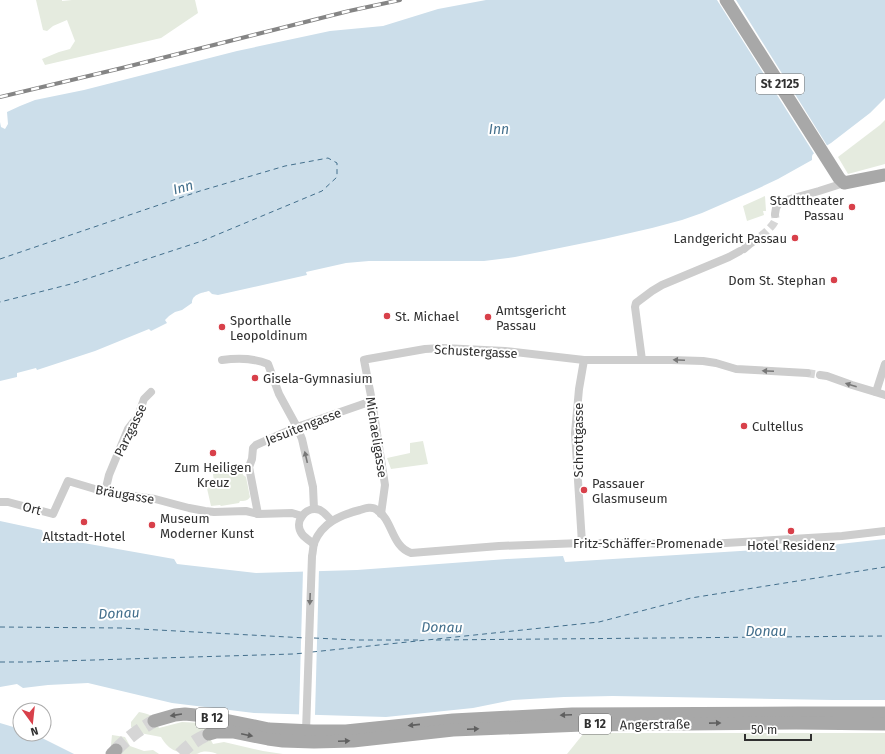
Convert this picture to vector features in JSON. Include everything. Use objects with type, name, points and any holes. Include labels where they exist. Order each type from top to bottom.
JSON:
[{"type":"main road","name":"St 2125","points":[[726,0],[839,178],[844,183]]},
{"type":"main road","points":[[844,183],[885,175]]},
{"type":"main road","name":"Angerstraße","points":[[209,734],[216,732],[233,732],[268,739],[306,737],[453,720],[572,714],[885,713]]},
{"type":"main road","name":"Angerstraße","points":[[154,721],[175,715],[185,714],[205,716],[306,737],[353,741],[453,730],[583,725],[796,723],[885,724]]},
{"type":"street","points":[[775,214],[779,203],[844,183]]},
{"type":"street","points":[[642,360],[636,303],[662,285],[729,258],[751,243]]},
{"type":"street","name":"Schustergasse","points":[[364,360],[368,358],[425,349],[443,348],[505,351],[584,360],[703,361],[736,369],[807,373]]},
{"type":"street","points":[[222,360],[259,360],[268,364],[279,394],[302,439],[313,487],[314,509]]},
{"type":"street","name":"Michaeligasse","points":[[364,360],[385,485],[381,514]]},
{"type":"street","name":"Schrottgasse","points":[[582,543],[575,433],[579,389],[584,360]]},
{"type":"street","points":[[876,392],[885,364]]},
{"type":"street","points":[[824,376],[885,395]]},
{"type":"street","name":"Parzgasse","points":[[105,492],[109,475],[128,429],[138,416],[144,399],[151,392]]},
{"type":"street","name":"Jesuitengasse","points":[[258,514],[249,467],[252,460],[253,448],[256,445],[297,427],[372,401]]},
{"type":"street","name":"Bräugasse","points":[[68,481],[105,492],[155,499],[205,511],[246,511],[258,514],[292,513],[302,516]]},
{"type":"street","name":"Ort","points":[[0,502],[8,502],[53,514],[68,481]]},
{"type":"street","points":[[306,737],[312,556],[314,544],[321,531],[332,520],[340,516],[372,508],[376,509],[381,514]]},
{"type":"street","points":[[314,544],[301,533],[299,524],[302,516],[314,509],[320,510],[332,520]]},
{"type":"street","name":"Fritz-Schäffer-Promenade","points":[[381,514],[402,548],[411,553],[499,546],[582,543],[634,542],[691,545],[835,536],[885,531]]},
{"type":"shaded area","points":[[36,0],[195,0],[198,13],[161,38],[45,65],[42,59],[70,49],[75,41],[67,20],[53,26],[47,31],[43,30]]},
{"type":"shaded area","points":[[885,120],[885,164],[848,174],[838,157]]},
{"type":"shaded area","points":[[765,196],[766,211],[763,211],[764,215],[747,221],[743,206]]},
{"type":"shaded area","points":[[423,441],[428,464],[391,469],[387,458],[410,453],[410,443]]},
{"type":"shaded area","points":[[242,469],[243,475],[246,477],[250,497],[246,500],[240,501],[239,503],[211,506],[206,484],[214,482],[213,474]]},
{"type":"shaded area","points":[[139,712],[152,716],[159,728],[182,722],[202,723],[213,744],[224,742],[283,754],[217,754],[212,752],[201,752],[196,754],[175,751],[167,746],[161,737],[140,733],[131,727],[131,722]]},
{"type":"shaded area","points":[[584,733],[885,733],[885,754],[567,754]]},
{"type":"shaded area","points":[[112,735],[125,737],[130,746],[144,751],[153,750],[159,754],[122,754],[111,745]]},
{"type":"water","name":"Inn","points":[[486,0],[885,0],[885,98],[870,113],[831,143],[813,154],[812,160],[757,189],[682,220],[604,239],[515,257],[484,261],[369,261],[346,263],[306,272],[307,275],[218,295],[212,294],[209,291],[196,296],[192,300],[192,303],[169,316],[165,320],[167,323],[151,331],[149,329],[95,351],[37,370],[36,368],[17,373],[17,377],[0,381],[0,122],[1,127],[5,129],[8,124],[7,112],[35,100],[84,90],[237,51],[330,31],[383,26],[438,9]]},
{"type":"water","name":"Donau","points":[[0,521],[42,530],[44,536],[174,559],[177,564],[256,573],[357,570],[563,556],[565,562],[821,546],[885,539],[885,700],[613,696],[564,697],[513,700],[473,708],[386,717],[254,713],[172,703],[88,683],[23,688],[17,684],[0,687]]},
{"type":"water","points":[[0,723],[12,727],[12,742],[50,742],[74,754],[0,754]]},
{"type":"pier","points":[[717,0],[736,0],[828,147],[815,155]]},
{"type":"pier","points":[[319,569],[315,715],[299,715],[303,570]]},
{"type":"ferry route","points":[[0,259],[200,191],[285,166],[328,158],[337,163],[337,177],[322,191],[202,241],[71,284],[0,302]]},
{"type":"ferry route","points":[[312,652],[599,622],[691,598],[885,567]]},
{"type":"ferry route","points":[[0,627],[121,628],[306,638]]},
{"type":"ferry route","points":[[436,640],[885,636]]},
{"type":"ferry route","points":[[314,638],[356,640],[422,640]]},
{"type":"ferry route","points":[[0,662],[305,653]]},
{"type":"tunnel","points":[[751,243],[771,227],[775,221],[775,214]]},
{"type":"tunnel","points":[[807,373],[820,375]]},
{"type":"tunnel","points":[[116,750],[134,734],[154,721]]},
{"type":"tunnel","points":[[180,754],[193,742],[209,734]]},
{"type":"railway","points":[[0,97],[349,11],[400,0]]},
{"type":"place","name":"Stadttheater Passau","points":[[852,207]]},
{"type":"place","name":"Landgericht Passau","points":[[795,238]]},
{"type":"place","name":"Dom St. Stephan","points":[[834,280]]},
{"type":"place","name":"St. Michael","points":[[387,316]]},
{"type":"place","name":"Amtsgericht Passau","points":[[488,317]]},
{"type":"place","name":"Sporthalle Leopoldinum","points":[[222,327]]},
{"type":"place","name":"Gisela-Gymnasium","points":[[255,378]]},
{"type":"place","name":"Cultellus","points":[[744,426]]},
{"type":"place","name":"Zum Heiligen Kreuz","points":[[213,453]]},
{"type":"place","name":"Passauer Glasmuseum","points":[[584,490]]},
{"type":"place","name":"Altstadt-Hotel","points":[[84,522]]},
{"type":"place","name":"Museum Moderner Kunst","points":[[152,525]]},
{"type":"place","name":"Hotel Residenz","points":[[791,531]]}]
